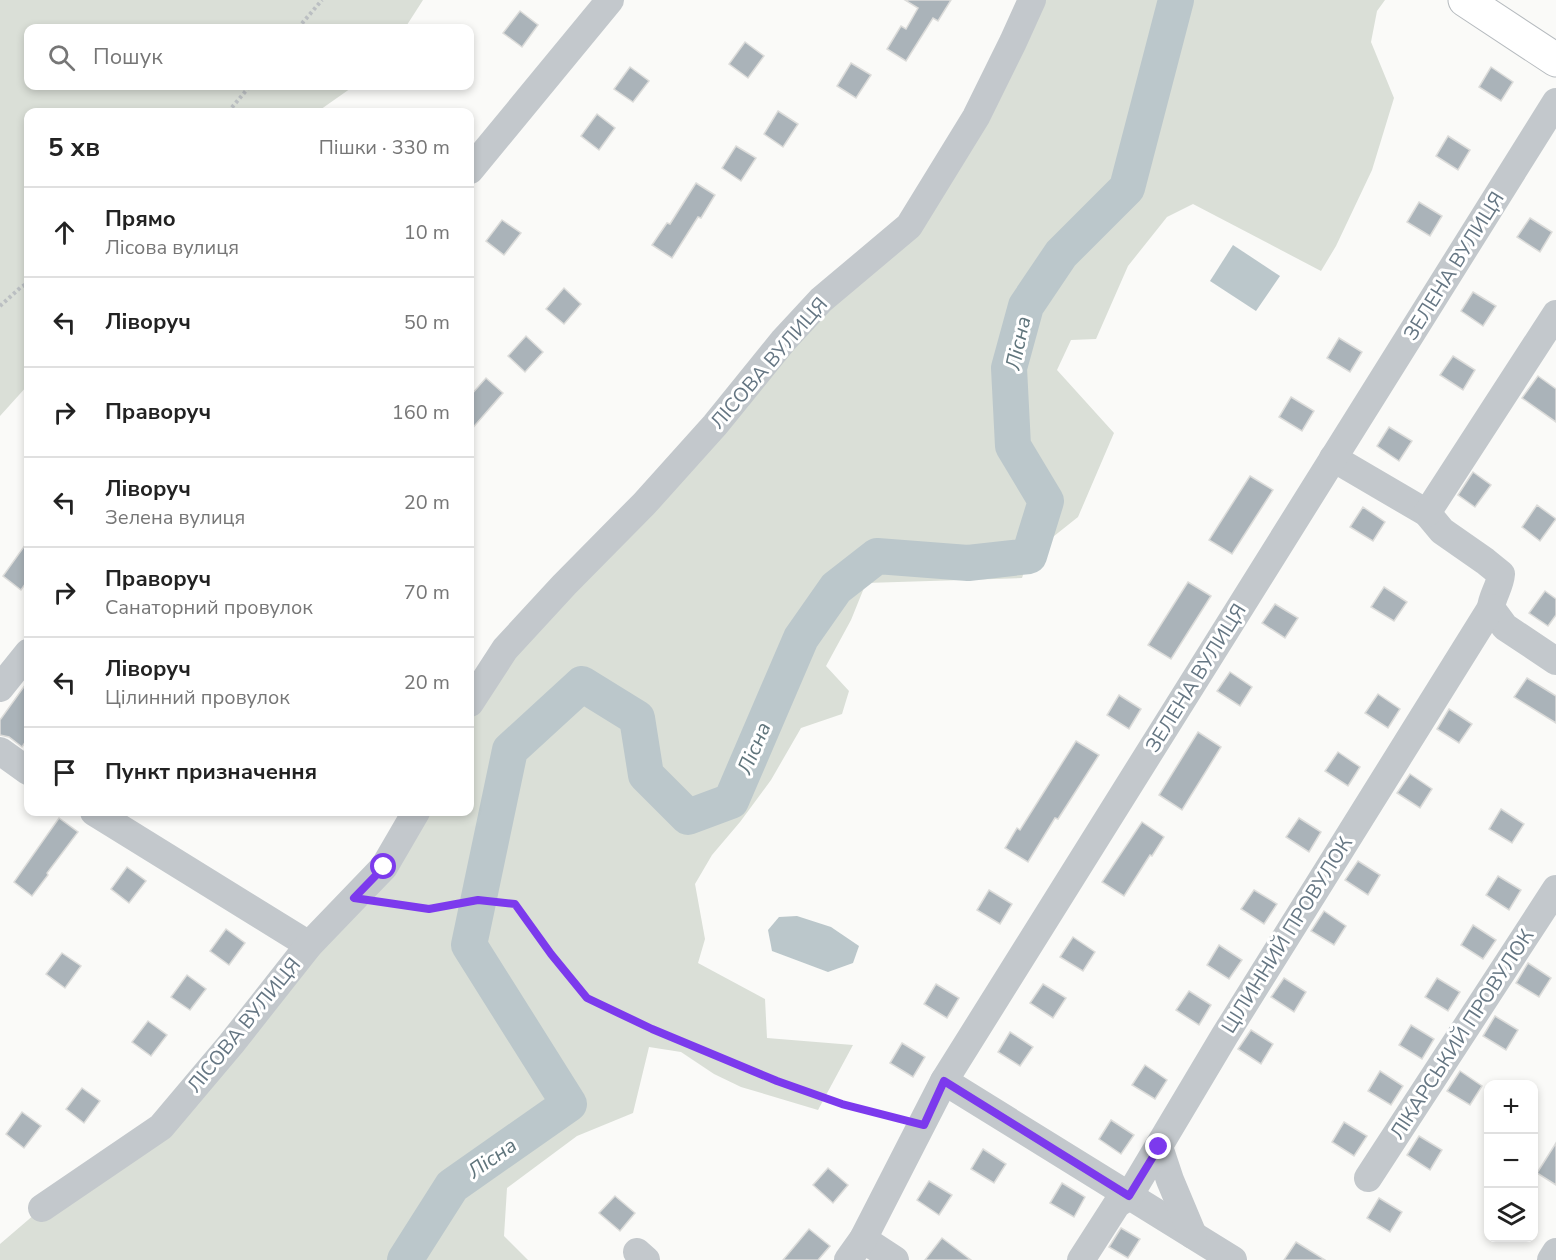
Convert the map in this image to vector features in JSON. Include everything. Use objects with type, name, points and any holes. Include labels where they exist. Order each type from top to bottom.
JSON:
[{"type":"main road","points":[[1465,0],[1556,60]]},
{"type":"street","points":[[474,165],[610,0]]},
{"type":"street","name":"ЛІСОВА ВУЛИЦЯ","points":[[474,697],[505,649],[644,504],[715,425],[798,324],[821,300],[909,226],[976,117],[1032,0]]},
{"type":"street","name":"ЗЕЛЕНА ВУЛИЦЯ","points":[[855,1250],[924,1125],[944,1081],[1556,102]]},
{"type":"street","points":[[1334,458],[1427,513],[1556,314]]},
{"type":"street","name":"ЦІЛИННИЙ ПРОВУЛОК","points":[[1081,1260],[1117,1204],[1129,1196],[1225,1035],[1491,608],[1492,598],[1500,583],[1501,574],[1442,531],[1427,513]]},
{"type":"street","points":[[1491,608],[1504,627],[1556,661]]},
{"type":"street","points":[[0,688],[24,658]]},
{"type":"street","points":[[0,751],[24,768]]},
{"type":"street","points":[[100,816],[309,945]]},
{"type":"street","name":"ЛІСОВА ВУЛИЦЯ","points":[[42,1208],[161,1127],[231,1044],[309,945],[384,867],[414,816]]},
{"type":"street","name":"ЛІКАРСЬКИЙ ПРОВУЛОК","points":[[1368,1178],[1556,889]]},
{"type":"street","points":[[944,1081],[1233,1260]]},
{"type":"street","points":[[1159,1147],[1193,1235]]},
{"type":"street","points":[[855,1250],[896,1260]]},
{"type":"street","points":[[1551,1260],[1556,1252]]},
{"type":"path","points":[[301,24],[322,0]]},
{"type":"path","points":[[231,108],[247,90]]},
{"type":"path","points":[[0,306],[24,285]]},
{"type":"path","points":[[354,898],[429,909],[478,900],[515,904],[551,954],[587,998],[652,1029],[777,1081],[842,1104],[924,1125]]},
{"type":"shaded area","points":[[0,0],[423,0],[408,24],[24,24],[24,90],[348,90],[323,108],[24,108],[24,389],[0,416]]},
{"type":"shaded area","points":[[1032,0],[1385,0],[1377,11],[1371,42],[1394,98],[1372,170],[1336,246],[1321,271],[1193,204],[1167,217],[1128,266],[1096,339],[1071,340],[1057,370],[1114,433],[1078,517],[1029,556],[1022,578],[866,583],[851,620],[826,666],[849,691],[842,714],[801,728],[771,780],[712,855],[695,884],[705,939],[698,963],[765,999],[767,1038],[853,1045],[818,1110],[741,1087],[714,1074],[681,1052],[649,1047],[633,1113],[577,1136],[507,1188],[504,1236],[528,1260],[0,1260],[0,1244],[42,1208],[161,1127],[413,816],[474,816],[474,697],[505,649],[909,226]]},
{"type":"shaded area","points":[[1233,245],[1280,276],[1256,311],[1210,281]]},
{"type":"shaded area","points":[[797,916],[831,927],[859,946],[853,963],[828,972],[772,951],[768,930],[779,917]]},
{"type":"building","points":[[905,0],[951,0],[938,21],[933,18],[906,61],[887,49],[901,26],[906,29],[918,8]]},
{"type":"building","points":[[520,11],[538,25],[522,47],[503,33]]},
{"type":"building","points":[[745,42],[764,56],[748,78],[729,64]]},
{"type":"building","points":[[851,63],[871,75],[856,98],[837,86]]},
{"type":"building","points":[[630,67],[649,81],[633,102],[614,89]]},
{"type":"building","points":[[1491,67],[1513,82],[1501,101],[1479,87]]},
{"type":"building","points":[[778,111],[798,124],[783,147],[764,134]]},
{"type":"building","points":[[597,114],[615,128],[599,150],[581,136]]},
{"type":"building","points":[[1448,136],[1470,150],[1458,170],[1436,156]]},
{"type":"building","points":[[736,146],[756,158],[741,181],[722,168]]},
{"type":"building","points":[[696,183],[715,195],[672,258],[652,245],[667,223],[670,224]]},
{"type":"building","points":[[1419,202],[1442,216],[1430,236],[1407,222]]},
{"type":"building","points":[[1530,218],[1552,232],[1540,252],[1517,237]]},
{"type":"building","points":[[502,220],[521,233],[504,255],[486,241]]},
{"type":"building","points":[[564,288],[581,304],[564,324],[546,309]]},
{"type":"building","points":[[1473,292],[1496,306],[1483,326],[1461,311]]},
{"type":"building","points":[[526,336],[543,352],[525,372],[508,356]]},
{"type":"building","points":[[1339,338],[1362,352],[1350,372],[1327,358]]},
{"type":"building","points":[[1453,356],[1475,370],[1463,390],[1440,375]]},
{"type":"building","points":[[1538,376],[1556,389],[1556,422],[1522,398]]},
{"type":"building","points":[[486,378],[503,393],[474,426],[474,392]]},
{"type":"building","points":[[1291,397],[1314,411],[1302,431],[1279,417]]},
{"type":"building","points":[[1389,427],[1412,441],[1399,461],[1377,446]]},
{"type":"building","points":[[1473,472],[1491,485],[1475,507],[1458,495]]},
{"type":"building","points":[[1250,476],[1273,490],[1232,554],[1209,540]]},
{"type":"building","points":[[1537,505],[1556,519],[1540,541],[1522,527]]},
{"type":"building","points":[[1363,507],[1385,522],[1373,541],[1350,527]]},
{"type":"building","points":[[24,547],[24,586],[21,590],[3,576]]},
{"type":"building","points":[[1188,582],[1211,596],[1171,659],[1148,645]]},
{"type":"building","points":[[1384,587],[1407,602],[1394,621],[1371,607]]},
{"type":"building","points":[[1545,591],[1556,599],[1556,615],[1548,626],[1529,613]]},
{"type":"building","points":[[1275,604],[1298,618],[1285,638],[1262,623]]},
{"type":"building","points":[[1230,672],[1252,687],[1240,706],[1217,691]]},
{"type":"building","points":[[1527,678],[1556,696],[1556,723],[1514,697]]},
{"type":"building","points":[[24,687],[24,744],[22,747],[9,737],[0,735],[0,720]]},
{"type":"building","points":[[1378,694],[1400,709],[1388,728],[1365,713]]},
{"type":"building","points":[[1119,695],[1141,709],[1129,729],[1107,715]]},
{"type":"building","points":[[1449,709],[1472,724],[1459,743],[1437,729]]},
{"type":"building","points":[[1198,732],[1221,747],[1182,810],[1159,795]]},
{"type":"building","points":[[1076,741],[1099,755],[1058,819],[1055,818],[1028,862],[1005,848],[1017,828],[1020,830]]},
{"type":"building","points":[[1338,752],[1360,767],[1348,786],[1325,771]]},
{"type":"building","points":[[1410,774],[1432,789],[1420,808],[1397,793]]},
{"type":"building","points":[[1501,809],[1524,824],[1512,843],[1489,829]]},
{"type":"building","points":[[59,818],[78,832],[32,896],[14,882]]},
{"type":"building","points":[[1299,818],[1321,832],[1309,852],[1286,837]]},
{"type":"building","points":[[1142,822],[1164,837],[1124,896],[1102,882]]},
{"type":"building","points":[[1358,861],[1380,875],[1368,895],[1345,880]]},
{"type":"building","points":[[127,867],[146,881],[129,903],[111,889]]},
{"type":"building","points":[[1498,876],[1521,890],[1509,910],[1486,895]]},
{"type":"building","points":[[989,890],[1012,904],[1000,924],[977,910]]},
{"type":"building","points":[[1254,890],[1277,904],[1264,924],[1241,909]]},
{"type":"building","points":[[1324,911],[1346,926],[1334,945],[1311,931]]},
{"type":"building","points":[[1473,925],[1496,940],[1483,959],[1461,945]]},
{"type":"building","points":[[226,929],[245,943],[229,965],[210,951]]},
{"type":"building","points":[[1073,937],[1095,952],[1083,971],[1060,957]]},
{"type":"building","points":[[1219,945],[1242,960],[1229,979],[1207,965]]},
{"type":"building","points":[[62,953],[81,966],[65,988],[46,974]]},
{"type":"building","points":[[1528,963],[1551,978],[1539,997],[1516,983]]},
{"type":"building","points":[[187,975],[206,989],[190,1010],[171,997]]},
{"type":"building","points":[[1284,978],[1306,992],[1294,1012],[1271,997]]},
{"type":"building","points":[[1437,978],[1460,992],[1448,1011],[1425,997]]},
{"type":"building","points":[[936,984],[959,998],[947,1018],[924,1004]]},
{"type":"building","points":[[1043,984],[1066,998],[1053,1018],[1030,1003]]},
{"type":"building","points":[[1189,991],[1211,1005],[1199,1025],[1176,1010]]},
{"type":"building","points":[[1495,1016],[1518,1030],[1506,1050],[1483,1036]]},
{"type":"building","points":[[148,1021],[167,1035],[151,1056],[132,1042]]},
{"type":"building","points":[[1411,1025],[1434,1039],[1422,1059],[1399,1045]]},
{"type":"building","points":[[1251,1030],[1273,1044],[1261,1064],[1238,1049]]},
{"type":"building","points":[[1010,1032],[1033,1047],[1020,1066],[998,1052]]},
{"type":"building","points":[[902,1043],[925,1057],[913,1077],[890,1063]]},
{"type":"building","points":[[1145,1065],[1167,1080],[1155,1099],[1132,1085]]},
{"type":"building","points":[[1380,1071],[1403,1086],[1391,1105],[1368,1091]]},
{"type":"building","points":[[1460,1071],[1482,1086],[1470,1105],[1447,1091]]},
{"type":"building","points":[[82,1088],[100,1101],[84,1123],[66,1109]]},
{"type":"building","points":[[22,1112],[41,1126],[24,1148],[6,1134]]},
{"type":"building","points":[[1111,1120],[1134,1135],[1121,1154],[1099,1139]]},
{"type":"building","points":[[1344,1122],[1367,1136],[1354,1156],[1332,1142]]},
{"type":"building","points":[[1419,1136],[1442,1150],[1430,1170],[1407,1155]]},
{"type":"building","points":[[1556,1143],[1556,1185],[1538,1171]]},
{"type":"building","points":[[983,1149],[1006,1164],[994,1183],[971,1169]]},
{"type":"building","points":[[828,1168],[848,1185],[833,1203],[813,1185]]},
{"type":"building","points":[[929,1181],[952,1195],[939,1215],[917,1200]]},
{"type":"building","points":[[1062,1183],[1085,1197],[1074,1217],[1050,1203]]},
{"type":"building","points":[[615,1196],[635,1213],[620,1231],[599,1213]]},
{"type":"building","points":[[1379,1198],[1402,1212],[1390,1232],[1367,1218]]},
{"type":"building","points":[[1121,1228],[1140,1239],[1128,1258],[1109,1247]]},
{"type":"building","points":[[809,1229],[830,1246],[818,1260],[783,1260]]},
{"type":"building","points":[[942,1238],[971,1260],[925,1260]]},
{"type":"building","points":[[1296,1242],[1325,1260],[1284,1260]]},
{"type":"waterway","name":"Лісна","points":[[405,1260],[452,1186],[569,1104],[469,945],[510,750],[582,684],[637,718],[646,775],[688,817],[731,801],[801,638],[836,588],[877,556],[968,563],[1029,556],[1046,501],[1013,446],[1009,368],[1026,306],[1061,254],[1127,188],[1176,0]]},
{"type":"route","points":[[384,867],[354,898],[429,909],[478,900],[515,904],[551,954],[587,998],[652,1029],[777,1081],[842,1104],[924,1125],[944,1081],[1129,1196],[1159,1147]]}]
